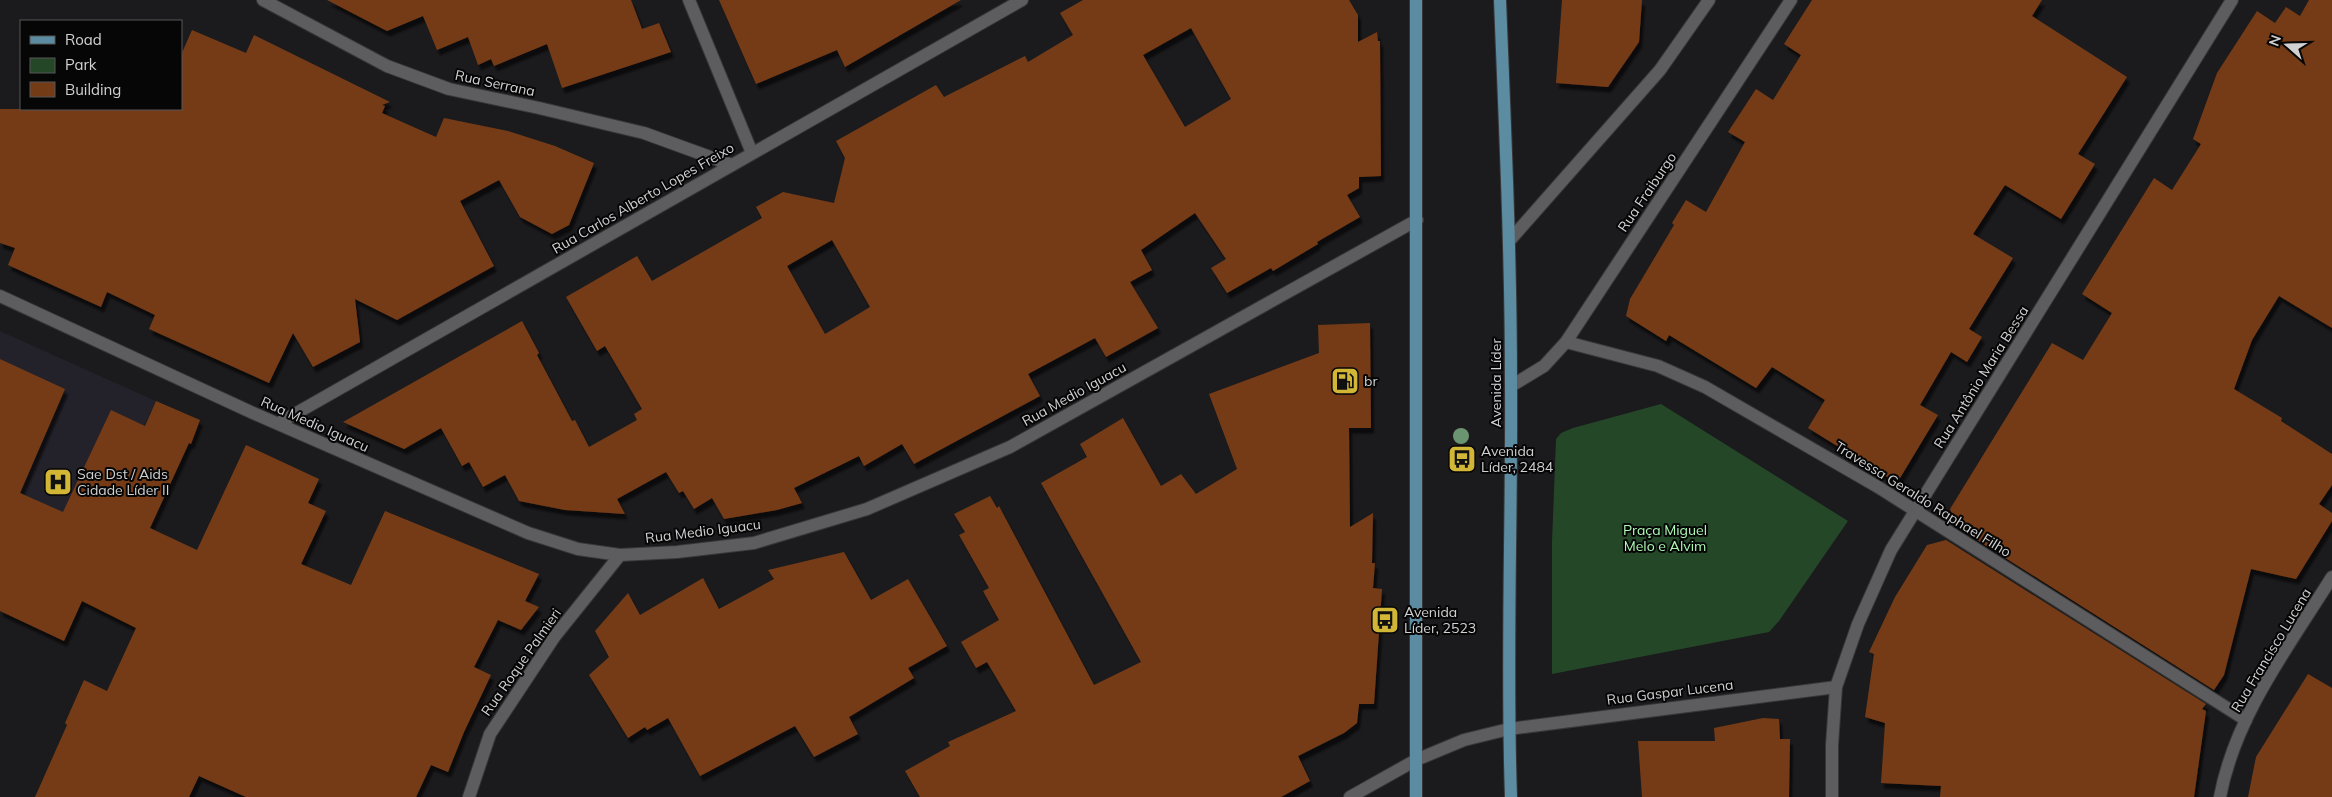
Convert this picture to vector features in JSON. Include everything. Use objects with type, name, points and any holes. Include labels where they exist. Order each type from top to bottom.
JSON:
[{"type":"main road","points":[[1416,0],[1416,797]]},
{"type":"main road","name":"Avenida Líder","points":[[1500,0],[1510,240],[1511,386],[1508,729],[1511,797]]},
{"type":"street","name":"Rua Serrana","points":[[263,0],[387,66],[449,90],[540,108],[644,133],[732,165]]},
{"type":"street","points":[[689,0],[752,154]]},
{"type":"street","name":"Rua Carlos Alberto Lopes Freixo","points":[[279,423],[1022,0]]},
{"type":"street","points":[[1510,240],[1660,70],[1709,0]]},
{"type":"street","name":"Rua Fraiburgo","points":[[1511,386],[1544,366],[1566,342],[1791,0]]},
{"type":"street","name":"Rua Antônio Maria Bessa","points":[[1832,797],[1832,745],[1836,687],[1858,624],[1891,550],[2126,168],[2232,0]]},
{"type":"street","name":"Rua Medio Iguacu","points":[[0,296],[253,413],[528,533],[578,549],[620,556],[754,543],[868,509],[1010,446],[1417,220]]},
{"type":"street","name":"Travessa Geraldo Raphael Filho","points":[[1566,342],[1658,366],[1705,387],[1878,487],[2246,720]]},
{"type":"street","name":"Rua Roque Palmieri","points":[[469,797],[490,734],[555,636],[620,556]]},
{"type":"street","name":"Rua Francisco Lucena","points":[[2220,797],[2225,770],[2246,720],[2332,577]]},
{"type":"street","name":"Rua Gaspar Lucena","points":[[1350,797],[1416,760],[1464,740],[1508,729],[1836,687]]},
{"type":"shaded area","name":"Sae Dst / Aids Cidade Líder II","points":[[0,331],[156,401],[62,592],[0,563]]},
{"type":"green space","name":"Praça Miguel Melo e Alvim","points":[[1661,404],[1848,521],[1779,621],[1769,632],[1552,674],[1552,542],[1556,439],[1561,433],[1573,428]]},
{"type":"building","points":[[327,0],[631,0],[642,29],[659,23],[671,52],[562,88],[547,44],[494,66],[491,59],[478,65],[468,37],[437,50],[423,16],[387,31]]},
{"type":"building","points":[[719,0],[961,0],[845,67],[837,50],[756,84]]},
{"type":"building","points":[[1083,0],[1349,0],[1358,15],[1358,42],[1377,32],[1378,41],[1380,41],[1381,176],[1359,177],[1359,188],[1347,195],[1360,217],[1273,271],[1271,268],[1227,293],[1211,268],[1226,259],[1195,213],[1141,250],[1152,270],[1130,282],[1158,328],[1106,357],[1095,338],[1028,374],[1040,396],[914,464],[902,444],[864,466],[859,456],[794,488],[802,503],[777,510],[724,519],[712,498],[694,509],[683,491],[679,493],[666,472],[617,499],[625,514],[565,510],[519,501],[505,475],[483,487],[469,462],[462,466],[441,428],[404,449],[343,422],[522,321],[539,353],[537,355],[572,421],[575,420],[589,447],[637,420],[634,414],[642,409],[605,346],[597,351],[566,297],[637,256],[652,281],[762,218],[756,207],[783,192],[834,203],[845,158],[836,141],[936,85],[944,97],[1025,56],[1028,62],[1073,35],[1060,13]],"holes":[[[1191,28],[1231,99],[1185,127],[1143,55]],[[832,240],[870,307],[825,334],[787,266]]]},
{"type":"building","points":[[1562,0],[1642,0],[1639,42],[1608,87],[1556,83]]},
{"type":"building","points":[[1812,0],[2042,0],[2032,16],[2127,77],[2078,154],[2095,164],[2061,219],[2005,185],[1973,234],[2013,258],[1969,329],[1982,337],[1967,362],[1951,352],[1920,405],[1938,415],[1897,483],[1808,428],[1825,400],[1772,367],[1756,388],[1669,335],[1666,341],[1626,316],[1630,299],[1674,225],[1672,223],[1686,200],[1706,212],[1745,142],[1728,132],[1756,89],[1773,100],[1801,55],[1784,44]]},
{"type":"building","points":[[2309,0],[2332,0],[2332,328],[2279,296],[2252,340],[2234,389],[2282,418],[2281,421],[2332,454],[2332,485],[2319,504],[2332,513],[2332,521],[2296,579],[2251,569],[2224,675],[2214,690],[1955,526],[1950,509],[2052,343],[2083,360],[2112,313],[2082,294],[2154,178],[2172,190],[2201,144],[2193,139],[2217,73],[2257,11],[2275,23],[2286,7],[2300,16]]},
{"type":"building","points":[[192,30],[246,53],[254,35],[390,102],[382,105],[385,106],[382,113],[436,137],[444,118],[508,131],[555,146],[594,163],[569,225],[552,234],[520,217],[499,180],[460,201],[494,266],[397,320],[355,299],[360,342],[313,367],[293,333],[269,383],[149,329],[155,315],[107,292],[101,307],[8,265],[15,248],[0,243],[0,109],[182,110],[182,53]]},
{"type":"building","points":[[1370,323],[1371,428],[1349,428],[1350,527],[1373,513],[1372,563],[1375,563],[1373,588],[1382,589],[1374,704],[1359,704],[1357,723],[1344,733],[1298,756],[1310,781],[1281,797],[920,797],[905,771],[950,746],[948,742],[1016,711],[987,662],[976,668],[961,642],[999,620],[983,591],[989,588],[959,535],[965,532],[954,514],[990,496],[997,508],[999,506],[1094,685],[1141,662],[1041,483],[1087,457],[1080,444],[1123,418],[1161,486],[1181,474],[1196,494],[1237,469],[1209,394],[1319,353],[1318,325]]},
{"type":"building","points":[[0,359],[65,389],[20,493],[63,512],[111,410],[145,426],[156,401],[200,420],[191,444],[189,443],[150,528],[197,550],[246,445],[319,479],[308,503],[326,511],[301,564],[351,585],[385,511],[539,574],[525,601],[539,607],[521,630],[498,620],[474,667],[491,675],[464,732],[448,772],[431,765],[416,797],[246,797],[199,776],[189,797],[35,797],[67,725],[65,723],[84,680],[107,691],[136,628],[82,601],[64,641],[0,611]]},
{"type":"building","points":[[1946,540],[2206,704],[2202,709],[2206,711],[2194,797],[1940,797],[1941,786],[1881,783],[1885,723],[1865,717],[1874,654],[1869,652],[1895,597],[1927,545]]},
{"type":"building","points":[[844,552],[871,600],[908,579],[947,646],[908,668],[914,678],[849,717],[858,734],[814,757],[795,726],[700,776],[668,718],[647,730],[645,727],[628,738],[589,675],[609,657],[595,631],[628,593],[640,615],[703,578],[719,609],[774,579],[768,570]]},
{"type":"building","points":[[2308,674],[2332,688],[2332,797],[2248,797],[2256,757]]},
{"type":"building","points":[[1763,718],[1779,719],[1780,739],[1790,739],[1789,797],[1642,797],[1638,741],[1715,741],[1714,728]]},
{"type":"place","name":"br","points":[[1345,381]]},
{"type":"place","name":"Avenida Líder, 2484","points":[[1462,459]]},
{"type":"place","name":"Sae Dst / Aids Cidade Líder II","points":[[58,482]]},
{"type":"place","name":"Avenida Líder, 2523","points":[[1385,620]]}]
